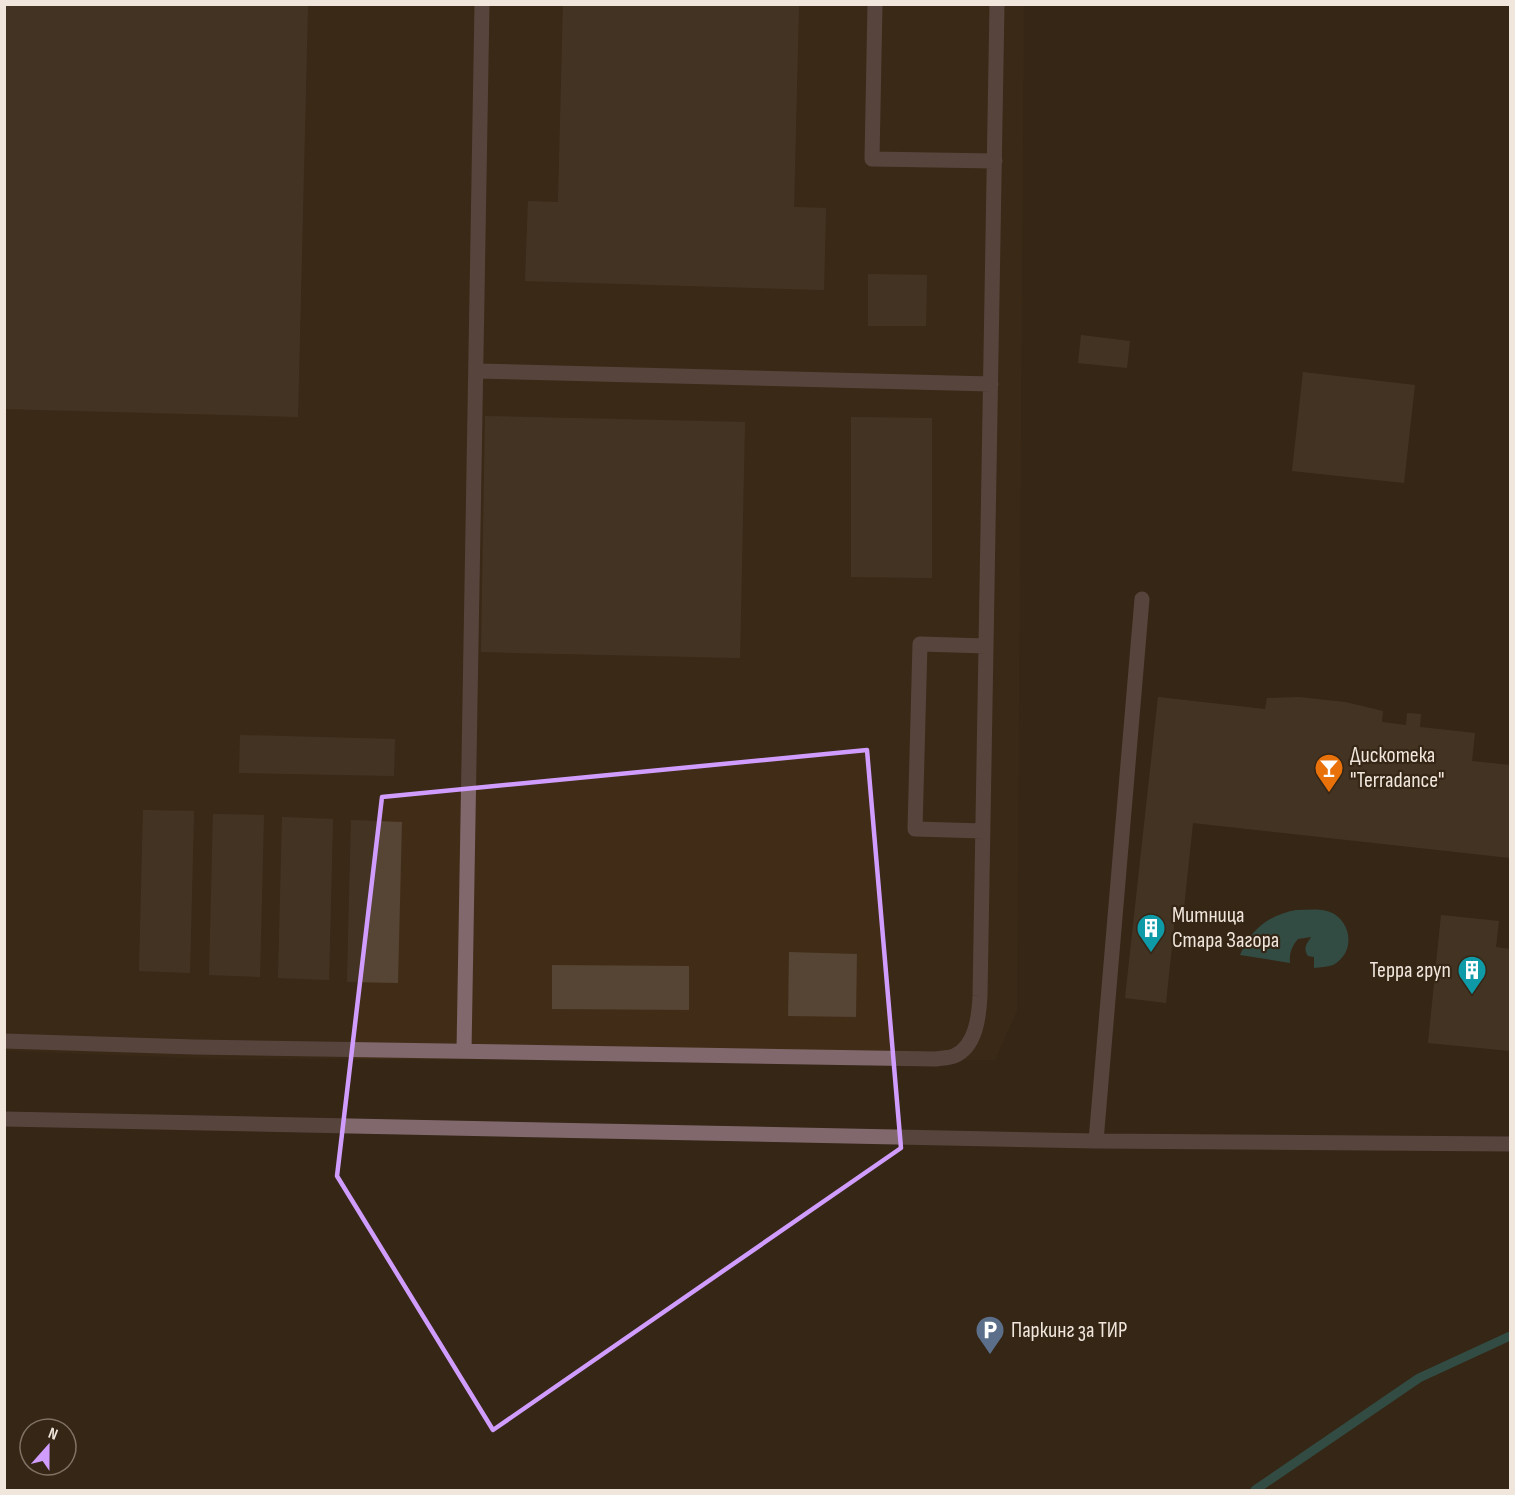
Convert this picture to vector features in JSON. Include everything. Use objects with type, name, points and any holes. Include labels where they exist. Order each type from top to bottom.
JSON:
[{"type":"street","points":[[464,1051],[482,4]]},
{"type":"street","points":[[875,4],[872,159],[995,161]]},
{"type":"street","points":[[4,1041],[206,1047],[935,1059],[955,1056],[968,1045],[979,1014],[998,4]]},
{"type":"street","points":[[476,371],[991,384]]},
{"type":"street","points":[[1096,1141],[1142,599]]},
{"type":"street","points":[[983,831],[915,829],[920,644],[986,646]]},
{"type":"street","points":[[4,1119],[1096,1141],[1510,1144]]},
{"type":"highlighted area","points":[[867,750],[901,1148],[493,1430],[337,1176],[382,797]]},
{"type":"shaded area","points":[[5,5],[1024,5],[1017,1011],[995,1060],[219,1059],[5,1051]]},
{"type":"water","points":[[1296,910],[1330,912],[1343,922],[1347,930],[1348,945],[1340,960],[1333,965],[1314,968],[1314,957],[1308,956],[1306,950],[1311,937],[1298,939],[1291,950],[1290,963],[1240,955],[1255,931],[1262,925],[1277,915]]},
{"type":"building","points":[[4,4],[308,4],[298,417],[4,409]]},
{"type":"building","points":[[563,4],[799,4],[794,207],[826,208],[824,290],[525,281],[528,201],[558,202]]},
{"type":"building","points":[[868,274],[927,275],[926,326],[868,326]]},
{"type":"building","points":[[1081,335],[1130,341],[1127,368],[1078,363]]},
{"type":"building","points":[[1303,372],[1415,385],[1404,483],[1292,471]]},
{"type":"building","points":[[485,416],[745,422],[740,658],[481,652]]},
{"type":"building","points":[[851,417],[932,418],[932,578],[851,577]]},
{"type":"building","name":"Дискотека \"Terradance\"","points":[[1158,697],[1265,709],[1267,698],[1299,697],[1345,702],[1383,711],[1382,722],[1406,725],[1407,713],[1421,714],[1420,727],[1475,733],[1472,761],[1510,765],[1510,858],[1193,823],[1184,908],[1176,908],[1166,1003],[1125,998]]},
{"type":"building","points":[[240,735],[395,739],[394,776],[239,773]]},
{"type":"building","points":[[143,810],[194,811],[190,973],[139,971]]},
{"type":"building","points":[[213,814],[264,815],[260,977],[209,975]]},
{"type":"building","points":[[282,817],[333,819],[329,980],[278,978]]},
{"type":"building","points":[[351,820],[402,822],[398,983],[347,982]]},
{"type":"building","name":"Терра груп","points":[[1441,915],[1499,921],[1496,947],[1510,949],[1510,1051],[1428,1043]]},
{"type":"building","points":[[789,952],[857,954],[856,1017],[788,1016]]},
{"type":"building","points":[[552,965],[689,966],[689,1010],[552,1009]]},
{"type":"waterway","points":[[1255,1490],[1419,1378],[1510,1336]]},
{"type":"place","name":"Дискотека \"Terradance\"","points":[[1329,794]]},
{"type":"place","name":"Митница Стара Загора","points":[[1151,954]]},
{"type":"place","name":"Терра груп","points":[[1472,996]]},
{"type":"place","name":"Паркинг за ТИР","points":[[990,1356]]}]
